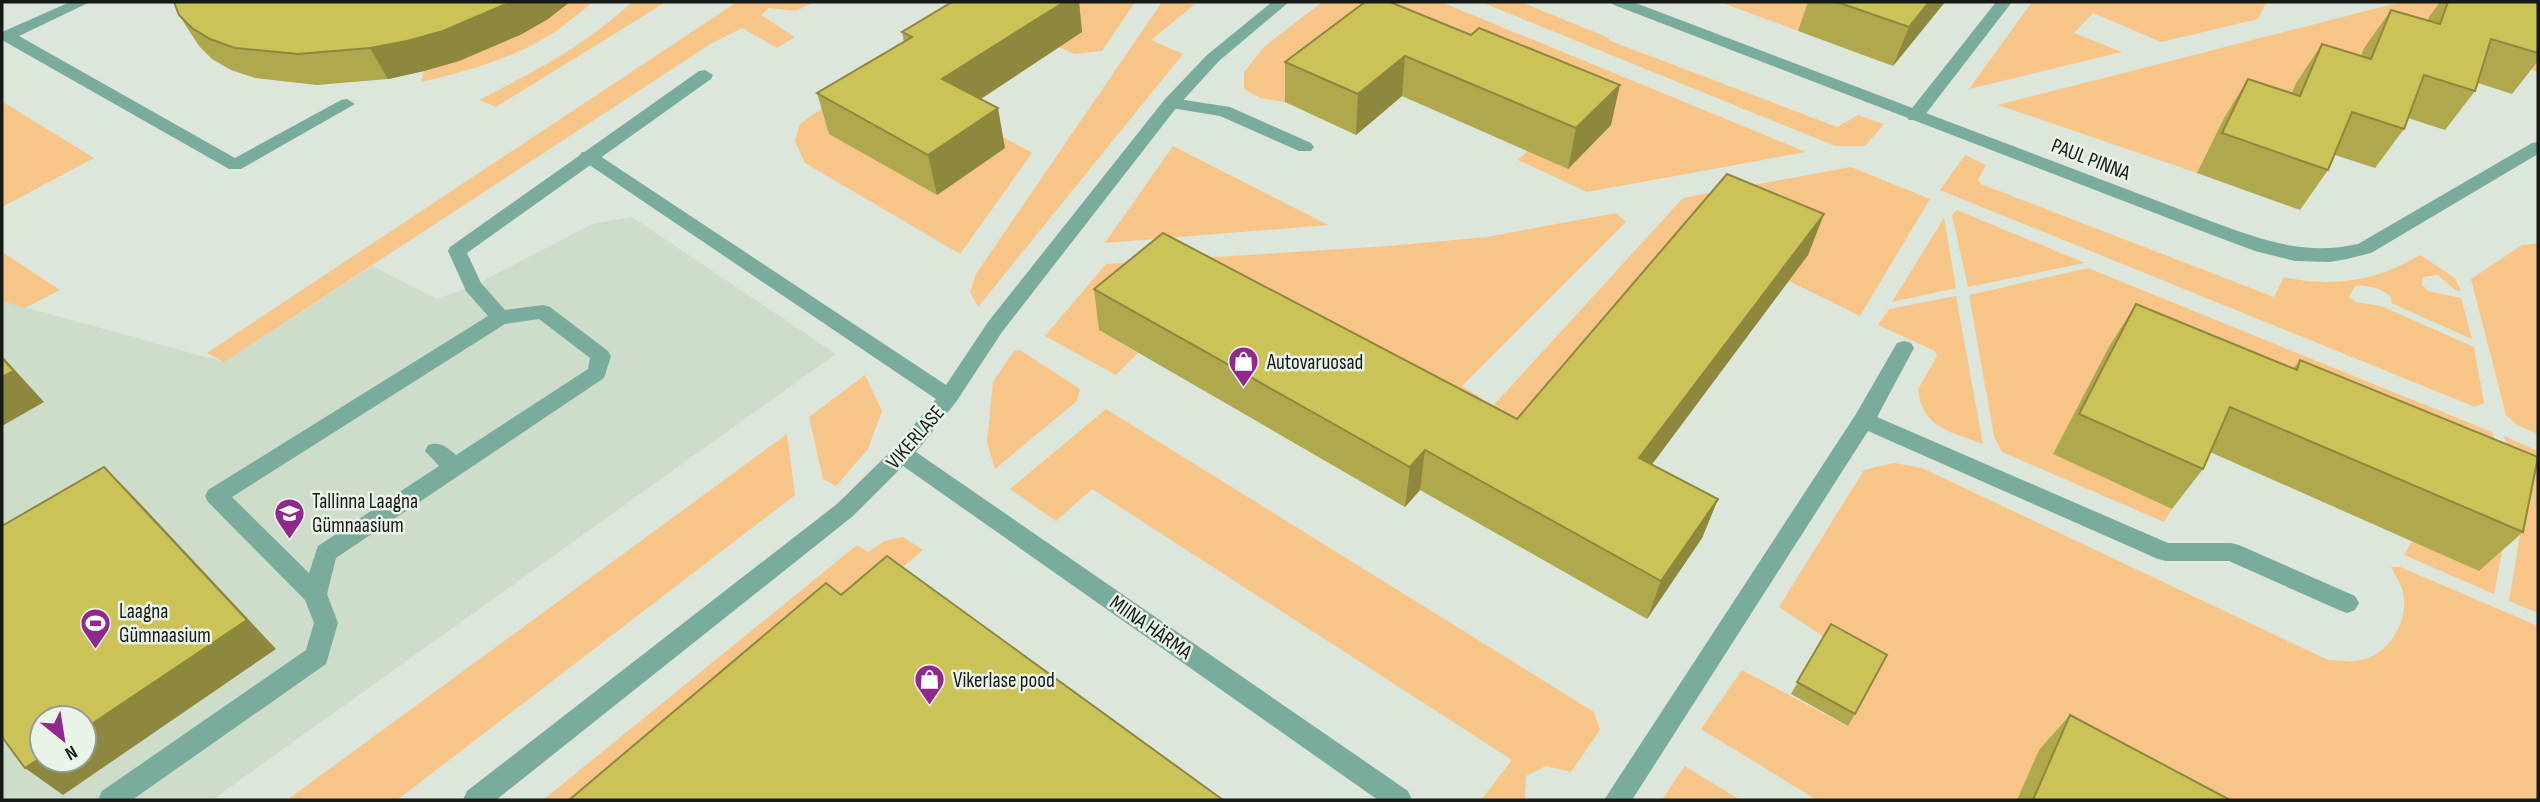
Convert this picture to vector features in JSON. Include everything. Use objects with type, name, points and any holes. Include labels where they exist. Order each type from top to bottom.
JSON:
[{"type":"street","points":[[82,2],[7,36],[236,165],[347,104]]},
{"type":"street","name":"VIKERLASE","points":[[476,800],[845,510],[902,454],[949,397],[995,327],[1056,253],[1171,103],[1213,58],[1281,2]]},
{"type":"street","name":"PAUL PINNA","points":[[1619,2],[2262,247],[2295,255],[2330,256],[2364,249],[2538,147]]},
{"type":"street","points":[[1915,116],[2004,2]]},
{"type":"street","points":[[500,318],[473,286],[457,251],[705,75]]},
{"type":"street","points":[[1171,103],[1224,111],[1305,147]]},
{"type":"street","points":[[588,156],[949,397]]},
{"type":"street","points":[[111,800],[317,656],[327,624],[315,594],[216,496],[500,318],[543,312],[601,356],[597,373],[326,553],[315,594]]},
{"type":"street","points":[[1617,800],[1864,420],[1904,348]]},
{"type":"street","points":[[1864,420],[2166,552],[2231,552],[2347,603]]},
{"type":"street","points":[[436,451],[455,467]]},
{"type":"street","name":"MIINA HÄRMA","points":[[902,454],[1399,800]]},
{"type":"shaded area","points":[[570,2],[593,2],[559,29],[527,48],[475,68],[421,82],[424,71],[500,44],[536,25]]},
{"type":"shaded area","points":[[632,2],[666,2],[496,107],[479,100],[577,45]]},
{"type":"shaded area","points":[[728,2],[815,2],[795,11],[769,8],[761,15],[795,37],[777,48],[742,28],[712,43],[224,362],[207,353],[734,4]]},
{"type":"shaded area","points":[[946,2],[1135,2],[1102,51],[1074,54],[1059,47],[1082,32],[830,133],[937,195],[984,126],[1032,153],[960,254],[805,163],[795,141],[800,124],[867,81],[964,11]]},
{"type":"shaded area","points":[[1162,2],[1185,2],[1194,5],[1151,40],[1183,54],[978,307],[970,292],[976,274]]},
{"type":"shaded area","points":[[1322,2],[1441,2],[1806,152],[1587,192],[1518,160],[1528,151],[1568,169],[1474,68],[1285,102],[1260,98],[1244,89],[1244,72],[1264,47]]},
{"type":"shaded area","points":[[1481,2],[1521,2],[1609,38],[1608,40],[1837,127],[1858,115],[1884,124],[1865,146],[1835,146]]},
{"type":"shaded area","points":[[1720,2],[1825,2],[1798,31]]},
{"type":"shaded area","points":[[2032,2],[2266,2],[2258,19],[2161,42],[2093,13],[2074,33],[2122,52],[1969,89]]},
{"type":"shaded area","points":[[2401,2],[2486,2],[2538,18],[2538,72],[2519,66],[2412,63],[2274,135],[2224,118],[2197,173],[1998,105]]},
{"type":"shaded area","points":[[3,102],[94,158],[2,207]]},
{"type":"shaded area","points":[[1173,146],[1328,225],[1105,243]]},
{"type":"shaded area","points":[[1965,155],[1986,165],[1978,180],[1981,184],[2274,297],[2284,277],[2320,282],[2355,280],[2388,271],[2420,255],[2455,278],[2461,291],[2455,290],[2438,275],[2423,277],[2422,285],[2428,291],[2461,298],[2472,339],[2391,303],[2391,297],[2383,291],[2355,286],[2349,297],[2356,302],[2381,306],[2474,347],[2484,403],[2475,407],[1940,190]]},
{"type":"shaded area","points":[[1851,167],[1930,199],[1860,316],[1789,281],[1492,479],[1099,330],[1138,353],[1116,375],[1045,336],[1106,264],[1487,237],[1616,213],[1626,222],[1462,386],[1493,406],[1683,198]]},
{"type":"shaded area","points":[[1957,210],[2085,263],[1968,287],[1952,215]]},
{"type":"shaded area","name":"Tallinna Laagna Gümnaasium","points":[[632,217],[836,354],[212,800],[2,800],[2,301],[224,362],[372,266],[437,299],[473,286],[592,224]]},
{"type":"shaded area","points":[[1944,218],[1956,288],[1892,302]]},
{"type":"shaded area","points":[[2538,243],[2538,434],[2517,425],[2506,415],[2471,279],[2522,245]]},
{"type":"shaded area","points":[[2,252],[60,290],[25,308],[2,301]]},
{"type":"shaded area","points":[[2088,268],[2492,432],[2513,495],[2494,594],[2404,555],[2412,541],[2479,571],[2269,400],[2053,454],[2172,509],[2164,522],[2002,452],[1994,436],[1969,295]]},
{"type":"shaded area","points":[[1956,296],[1983,444],[1940,427],[1925,413],[1918,389],[1937,356],[1935,351],[1878,325],[1889,309]]},
{"type":"shaded area","points":[[1020,350],[1080,389],[1077,401],[995,469],[987,442],[993,382],[1014,351]]},
{"type":"shaded area","points":[[865,375],[882,411],[868,449],[836,486],[823,479],[809,417]]},
{"type":"shaded area","points":[[1106,409],[1594,712],[1600,730],[1571,772],[1546,766],[1526,776],[1525,800],[1481,800],[1512,760],[1092,489],[1056,521],[1010,489]]},
{"type":"shaded area","points":[[787,434],[795,495],[397,800],[287,800]]},
{"type":"shaded area","points":[[2504,436],[2538,451],[2538,613],[2509,601],[2526,499]]},
{"type":"shaded area","points":[[1894,463],[1922,468],[2328,660],[2353,661],[2367,658],[2386,646],[2394,637],[2403,615],[2404,603],[2402,589],[2391,567],[2400,567],[2538,626],[2538,800],[2130,800],[2039,751],[2017,800],[1817,800],[1701,729],[1742,670],[1847,726],[1824,637],[1779,607],[1864,470]]},
{"type":"shaded area","points":[[903,537],[923,550],[629,800],[543,800],[857,545],[868,552],[885,541]]},
{"type":"shaded area","points":[[1685,766],[1740,800],[1662,800]]},
{"type":"building","points":[[174,2],[511,2],[443,31],[407,41],[370,48],[298,54],[235,48],[210,39],[192,28],[179,15]]},
{"type":"building","points":[[952,2],[1064,2],[942,79],[998,108],[928,155],[817,93],[912,37],[902,32]]},
{"type":"building","points":[[1365,2],[1390,2],[1471,35],[1479,28],[1620,85],[1576,128],[1405,56],[1358,94],[1285,62]]},
{"type":"building","points":[[1837,2],[1929,2],[1909,27]]},
{"type":"building","points":[[2448,2],[2538,2],[2538,53],[2491,39],[2475,91],[2424,75],[2404,129],[2352,112],[2328,170],[2222,133],[2248,79],[2300,96],[2322,44],[2371,59],[2391,10],[2440,24]]},
{"type":"building","points":[[1727,174],[1824,214],[1639,458],[1718,499],[1661,581],[1425,450],[1410,467],[1094,289],[1163,233],[1517,419]]},
{"type":"building","points":[[2136,304],[2297,370],[2300,360],[2538,457],[2523,532],[2230,407],[2203,469],[2079,414]]},
{"type":"building","points":[[2,358],[14,371],[2,377]]},
{"type":"building","points":[[104,467],[247,620],[98,720],[98,704],[28,704],[28,766],[25,768],[2,737],[2,526]]},
{"type":"building","points":[[887,556],[1223,800],[569,800],[826,583],[841,595]]},
{"type":"building","points":[[1831,624],[1887,655],[1855,714],[1797,682]]},
{"type":"building","points":[[2070,715],[2230,800],[2033,800]]},
{"type":"place","name":"Autovaruosad","points":[[1244,389]]},
{"type":"place","name":"Tallinna Laagna Gümnaasium","points":[[289,540]]},
{"type":"place","name":"Laagna Gümnaasium","points":[[96,650]]},
{"type":"place","name":"Vikerlase pood","points":[[930,707]]}]
